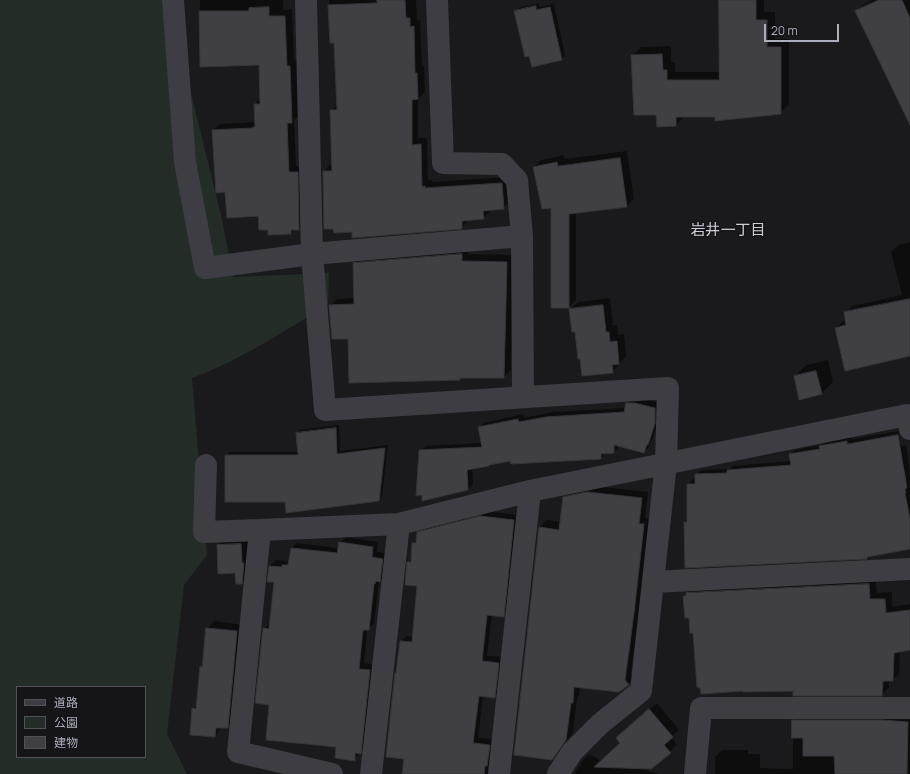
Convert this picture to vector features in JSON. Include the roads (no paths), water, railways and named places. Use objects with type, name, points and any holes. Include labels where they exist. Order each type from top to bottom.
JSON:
[{"type":"street","points":[[173,0],[185,162],[205,268],[312,254],[522,236]]},
{"type":"street","points":[[306,0],[312,254],[324,410],[668,388],[666,463],[641,691],[600,724],[572,752],[558,774]]},
{"type":"street","points":[[437,0],[443,163],[502,164],[517,180],[522,236],[523,397]]},
{"type":"street","points":[[206,465],[204,532],[399,524],[530,491],[907,415],[910,430]]},
{"type":"street","points":[[499,774],[530,491]]},
{"type":"street","points":[[370,774],[399,524]]},
{"type":"street","points":[[260,530],[238,752],[332,774]]},
{"type":"street","points":[[653,582],[910,569]]},
{"type":"street","points":[[695,774],[700,708],[910,708]]},
{"type":"district","name":"岩井一丁目","points":[[728,231]]}]
